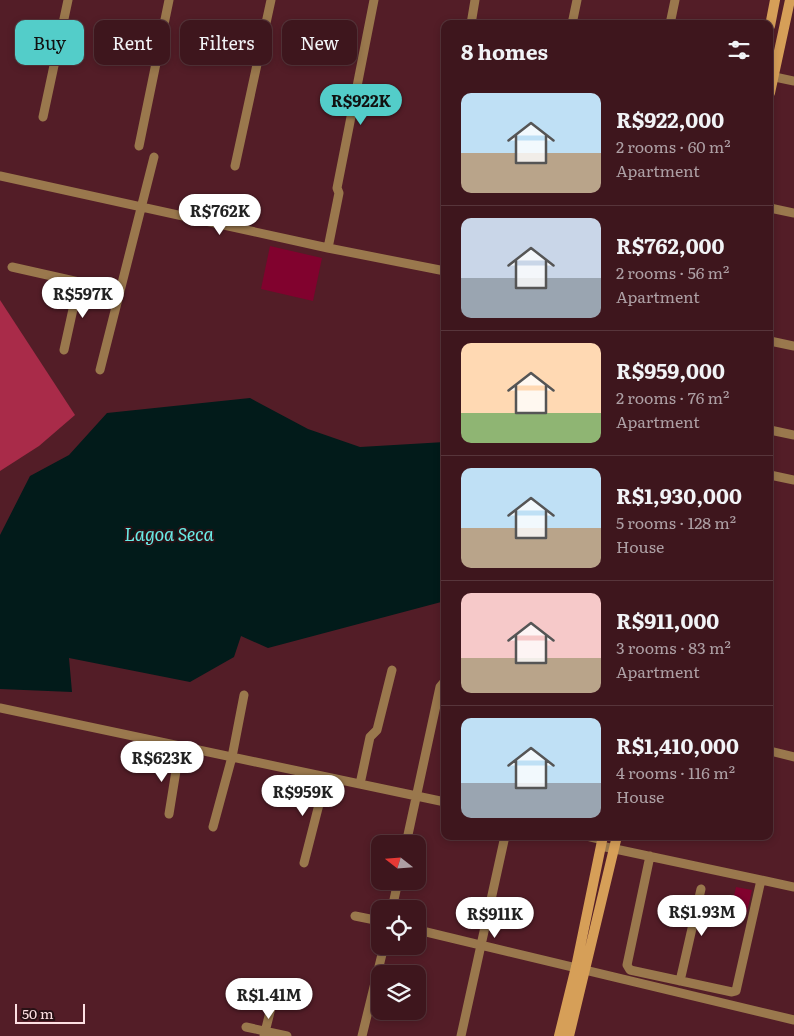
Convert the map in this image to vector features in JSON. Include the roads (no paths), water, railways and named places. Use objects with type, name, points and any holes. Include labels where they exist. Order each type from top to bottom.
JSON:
[{"type":"main road","points":[[771,20],[775,0]]},
{"type":"main road","points":[[773,72],[790,0]]},
{"type":"main road","points":[[559,1036],[615,840]]},
{"type":"main road","points":[[568,1036],[602,841]]},
{"type":"street","points":[[43,117],[68,0]]},
{"type":"street","points":[[139,146],[169,0]]},
{"type":"street","points":[[235,166],[271,0]]},
{"type":"street","points":[[328,248],[339,193],[337,188],[374,0]]},
{"type":"street","points":[[472,20],[475,0]]},
{"type":"street","points":[[573,20],[577,0]]},
{"type":"street","points":[[671,20],[675,0]]},
{"type":"street","points":[[773,76],[794,81]]},
{"type":"street","points":[[100,370],[111,291],[142,206],[154,156]]},
{"type":"street","points":[[0,176],[328,248],[441,270]]},
{"type":"street","points":[[773,209],[794,214]]},
{"type":"street","points":[[12,267],[111,291]]},
{"type":"street","points":[[64,350],[80,282]]},
{"type":"street","points":[[773,342],[794,346]]},
{"type":"street","points":[[773,431],[794,435]]},
{"type":"street","points":[[773,476],[794,480]]},
{"type":"street","points":[[360,784],[370,737],[377,730],[392,670]]},
{"type":"street","points":[[408,835],[441,693]]},
{"type":"street","points":[[213,827],[232,757],[244,695]]},
{"type":"street","points":[[0,708],[441,801]]},
{"type":"street","points":[[169,814],[180,746]]},
{"type":"street","points":[[773,752],[794,757]]},
{"type":"street","points":[[304,863],[326,777]]},
{"type":"street","points":[[461,1036],[504,840]]},
{"type":"street","points":[[602,841],[614,849],[793,885]]},
{"type":"street","points":[[650,856],[627,964],[630,970],[680,981],[732,992],[736,991],[761,880]]},
{"type":"street","points":[[680,981],[701,889]]},
{"type":"street","points":[[355,916],[371,919]]},
{"type":"street","points":[[426,932],[794,1020]]},
{"type":"street","points":[[362,1036],[382,955]]},
{"type":"street","points":[[265,1034],[272,1004]]},
{"type":"street","points":[[246,1027],[265,1034],[287,1036]]},
{"type":"water","name":"Lagoa Seca","points":[[250,398],[308,429],[360,447],[441,442],[441,602],[268,648],[241,636],[234,657],[190,682],[69,658],[72,692],[0,689],[0,535],[30,476],[69,455],[107,413]]},
{"type":"tunnel","points":[[107,293],[111,294]]}]
